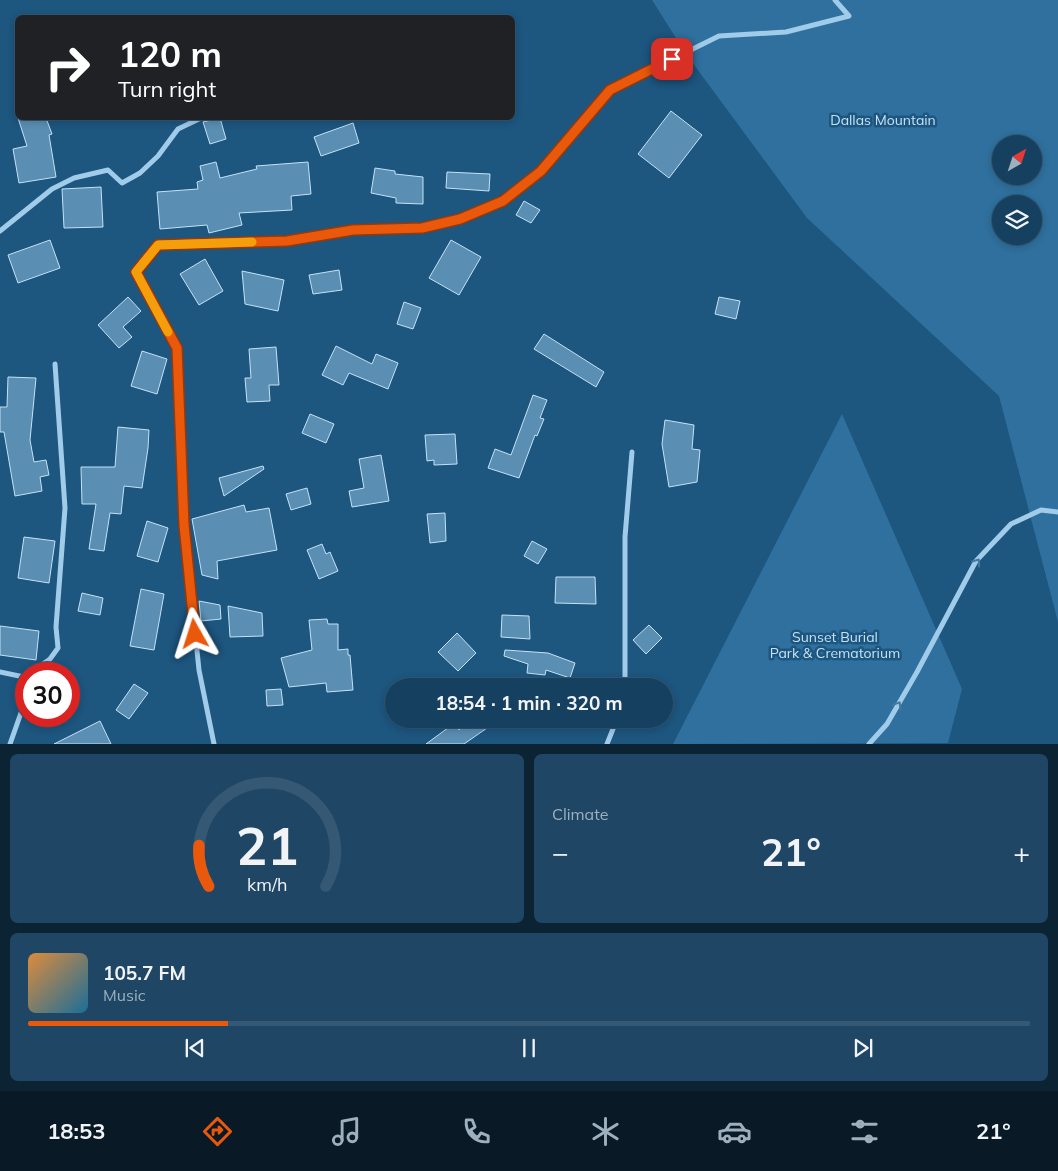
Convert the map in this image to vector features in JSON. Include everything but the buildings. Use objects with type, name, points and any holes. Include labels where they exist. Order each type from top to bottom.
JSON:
[{"type":"street","points":[[212,743],[199,670],[184,525],[177,348],[136,272],[158,245],[287,241],[353,230],[422,228],[460,219],[503,201],[541,171],[610,90],[719,36],[786,32],[850,16],[835,0]]},
{"type":"street","points":[[0,231],[52,189],[74,178],[108,170],[122,183],[140,173],[158,156],[178,129],[197,120]]},
{"type":"street","points":[[46,662],[58,648],[56,627],[65,508],[55,364]]},
{"type":"street","points":[[626,678],[625,538],[632,452]]},
{"type":"street","points":[[869,744],[887,724],[976,561],[1011,524],[1041,510],[1058,512]]},
{"type":"street","points":[[0,672],[15,674]]},
{"type":"street","points":[[10,744],[16,727]]},
{"type":"street","points":[[607,744],[614,728]]},
{"type":"green space","name":"Dallas Mountain","points":[[652,0],[1058,0],[1058,622],[999,396],[807,218],[686,54]]},
{"type":"green space","name":"Sunset Burial Park & Crematorium","points":[[842,414],[962,689],[948,743],[673,744]]},
{"type":"slow traffic","points":[[168,332],[136,272],[158,245],[252,242]]},
{"type":"route","points":[[195,634],[184,525],[180,383],[177,348],[136,272],[158,245],[287,241],[353,230],[422,228],[460,219],[503,201],[541,171],[610,90],[672,59]]}]
